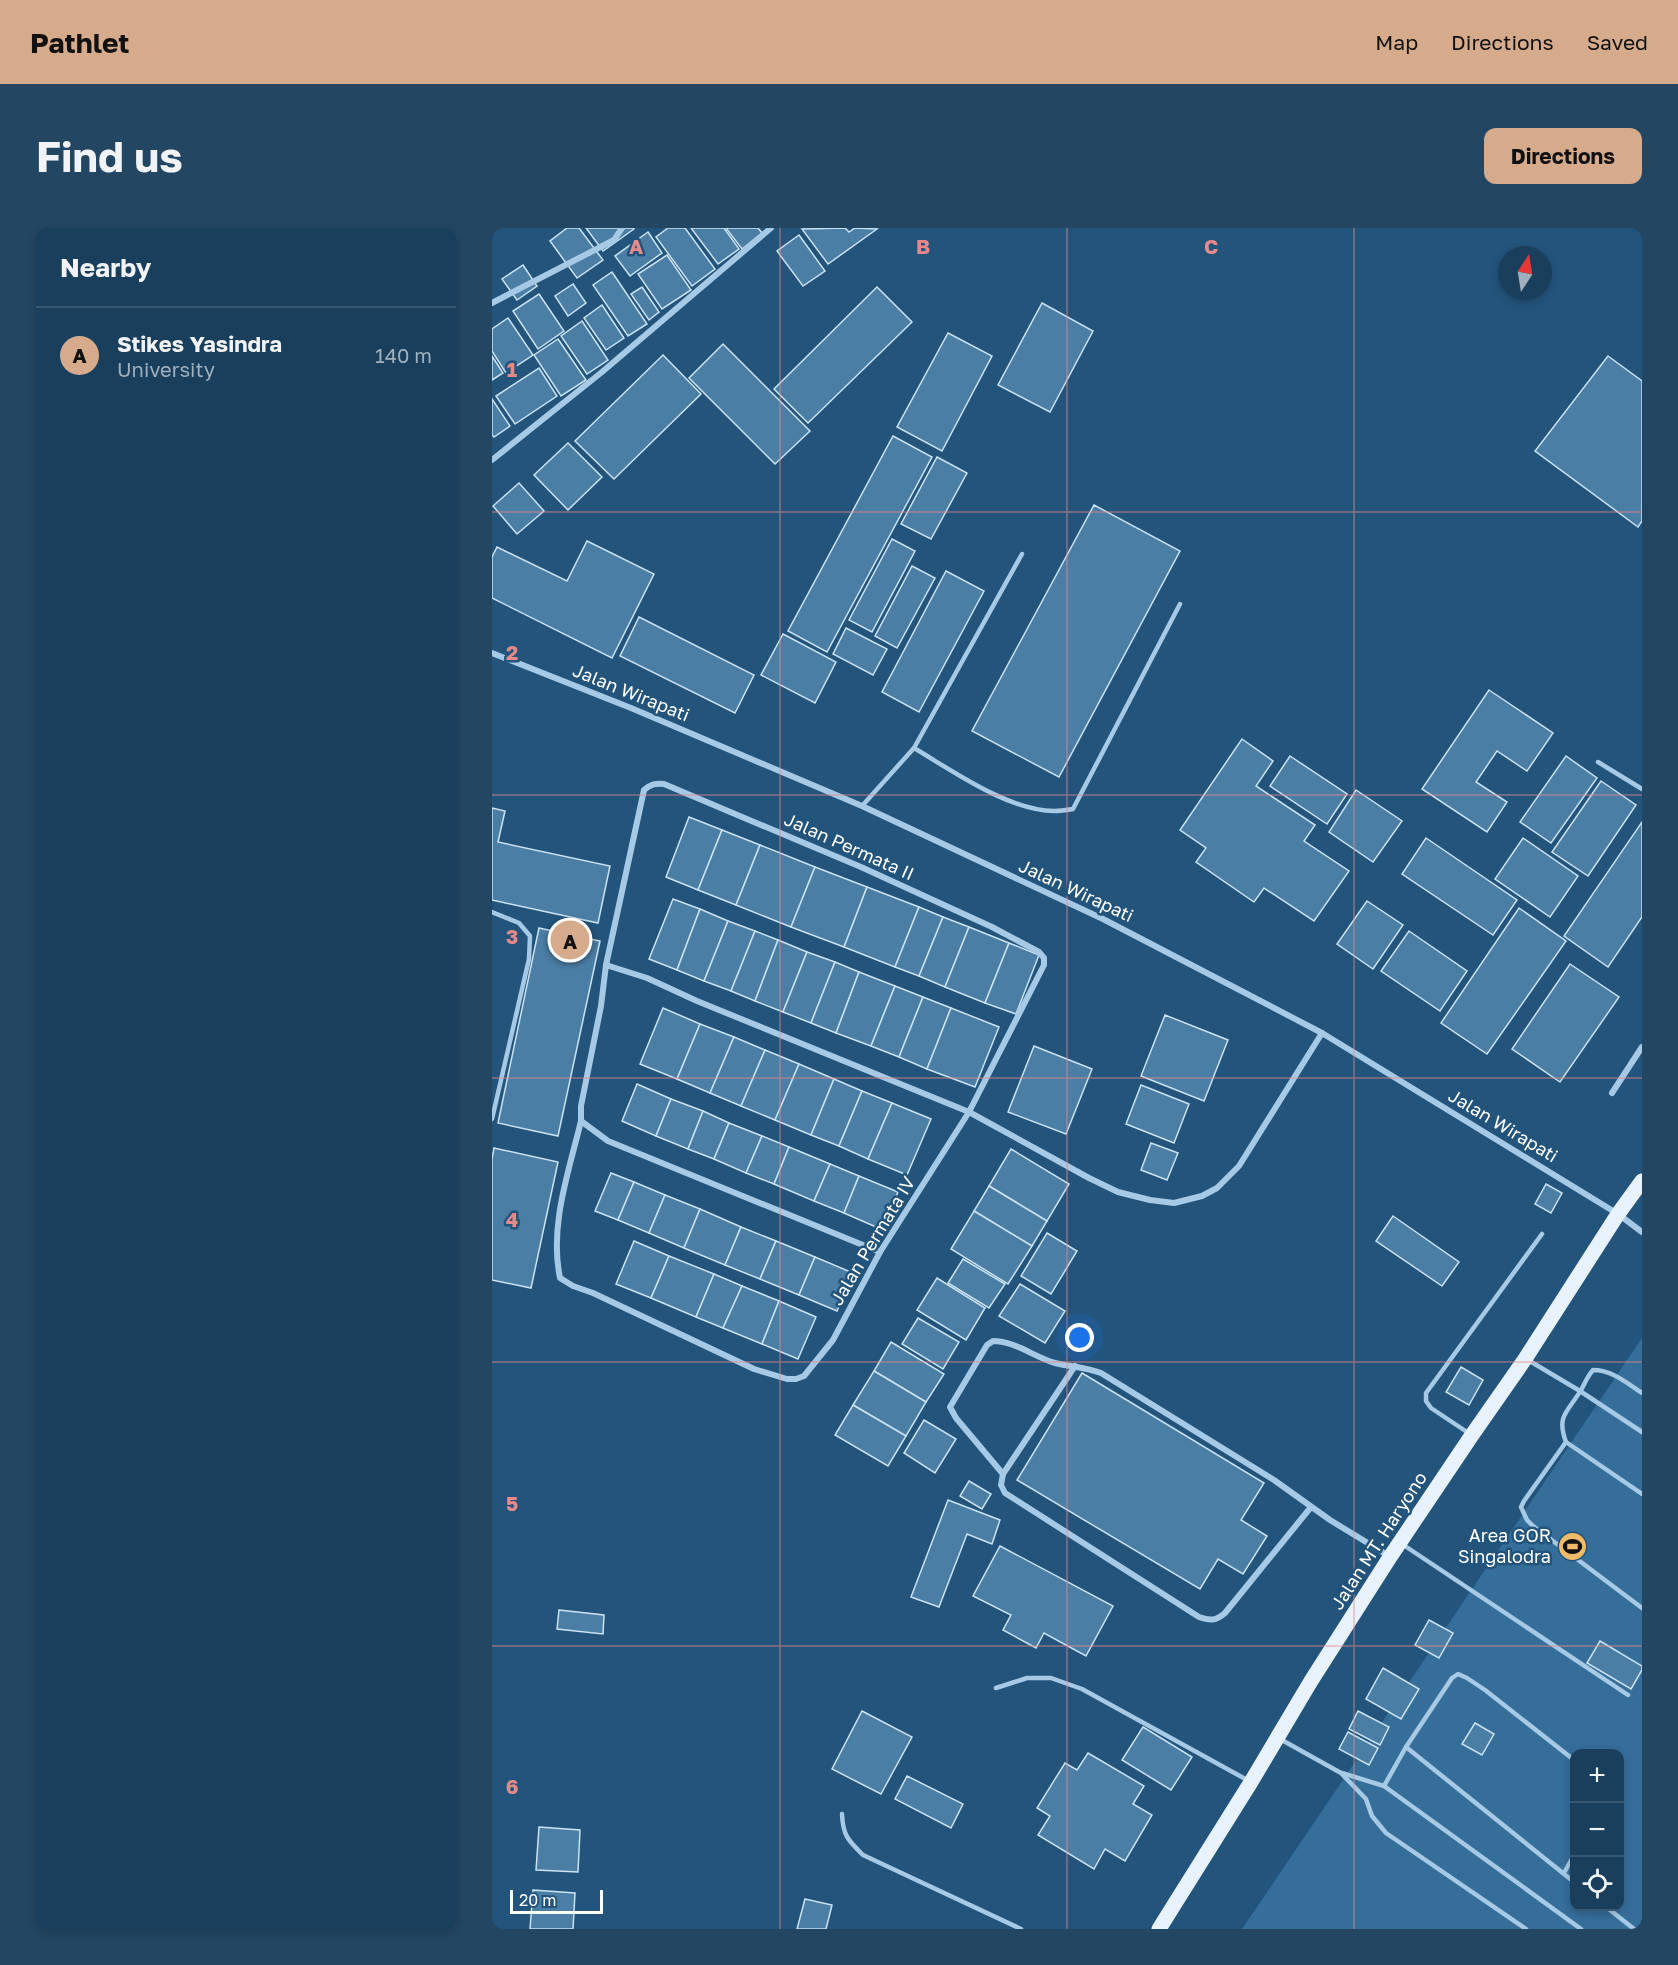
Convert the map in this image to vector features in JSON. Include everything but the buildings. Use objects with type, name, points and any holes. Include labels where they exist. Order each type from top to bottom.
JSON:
[{"type":"main road","name":"Jalan MT. Haryono","points":[[1159,1929],[1390,1557],[1525,1359],[1618,1214],[1642,1181]]},
{"type":"street","points":[[492,303],[614,240],[622,228]]},
{"type":"street","points":[[492,460],[611,364],[771,228]]},
{"type":"street","name":"Jalan Wirapati","points":[[492,653],[631,708],[862,806],[1103,919],[1322,1033],[1618,1214],[1642,1232]]},
{"type":"street","name":"Jalan Permata II","points":[[606,965],[645,790],[649,785],[664,784],[861,867],[992,927],[1039,952],[1044,958],[1042,971],[969,1112]]},
{"type":"street","points":[[880,1252],[608,1141],[581,1121],[581,1107],[601,1006],[606,965],[647,978],[969,1112],[1118,1192],[1174,1203],[1202,1196],[1216,1188],[1239,1167],[1322,1033]]},
{"type":"street","points":[[1612,1093],[1642,1047]]},
{"type":"street","name":"Jalan Permata IV","points":[[581,1121],[558,1219],[556,1259],[560,1278],[754,1369],[787,1379],[796,1379],[804,1376],[832,1340],[880,1252],[969,1112]]},
{"type":"street","points":[[1004,1474],[956,1418],[950,1407],[987,1345],[993,1341],[1002,1341],[1054,1363],[1088,1368],[1101,1373],[1274,1480],[1311,1507],[1390,1557]]},
{"type":"street","points":[[1075,1366],[1004,1474],[1001,1485],[1005,1493],[1199,1617],[1218,1620],[1311,1507]]},
{"type":"lane","points":[[862,806],[914,747],[1022,554]]},
{"type":"lane","points":[[914,747],[999,797],[1038,809],[1055,811],[1073,809],[1180,604]]},
{"type":"lane","points":[[1598,762],[1642,789]]},
{"type":"lane","points":[[492,912],[519,923],[530,936],[529,959],[492,1119]]},
{"type":"lane","points":[[1472,1435],[1431,1408],[1426,1401],[1426,1393],[1542,1233]]},
{"type":"lane","points":[[1525,1359],[1580,1391],[1642,1432]]},
{"type":"lane","points":[[1642,1393],[1614,1375],[1601,1370],[1593,1370],[1562,1416],[1562,1431],[1566,1442],[1642,1494]]},
{"type":"lane","points":[[1566,1442],[1524,1501],[1521,1508],[1523,1514],[1533,1526],[1642,1608]]},
{"type":"lane","points":[[1400,1542],[1628,1695]]},
{"type":"lane","points":[[1384,1786],[1406,1747],[1452,1678],[1458,1674],[1485,1690],[1570,1756]]},
{"type":"lane","points":[[996,1688],[1027,1678],[1051,1678],[1082,1689],[1251,1782]]},
{"type":"lane","points":[[1277,1737],[1341,1773],[1384,1786],[1581,1929]]},
{"type":"lane","points":[[1406,1747],[1570,1878]]},
{"type":"lane","points":[[1341,1773],[1366,1799],[1372,1816],[1386,1833],[1526,1929]]},
{"type":"lane","points":[[842,1814],[842,1826],[847,1840],[863,1855],[1021,1929]]},
{"type":"lane","points":[[1564,1873],[1574,1857]]},
{"type":"lane","points":[[1611,1911],[1634,1929]]},
{"type":"shaded area","name":"Area GOR Singalodra","points":[[1642,1338],[1642,1929],[1242,1929]]},
{"type":"place","name":"Stikes Yasindra","points":[[570,940]]},
{"type":"place","name":"Area GOR Singalodra","points":[[1572,1546]]}]
